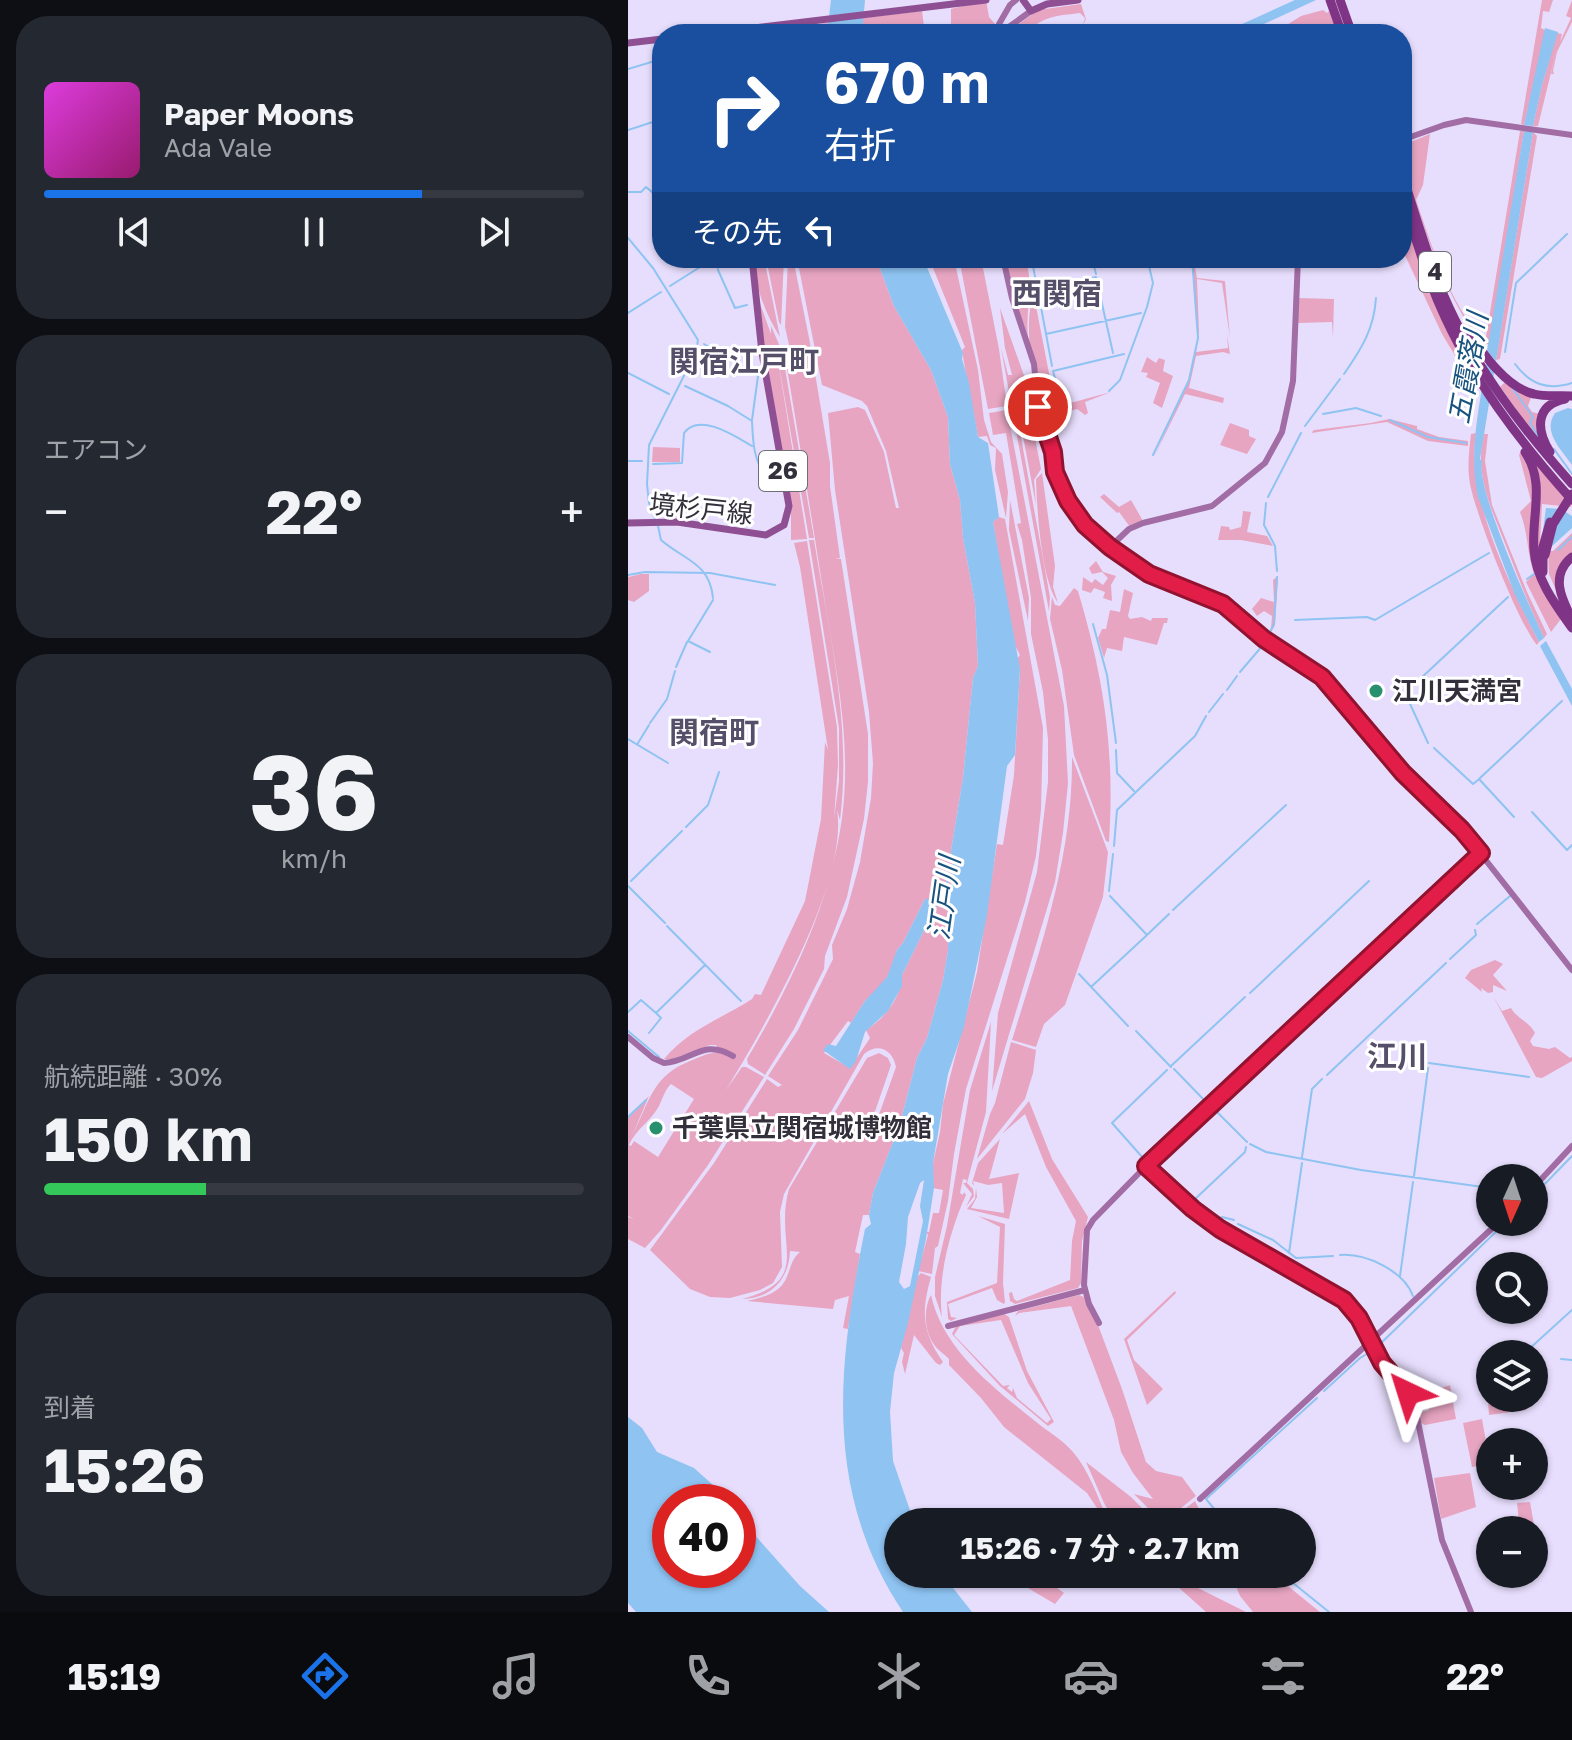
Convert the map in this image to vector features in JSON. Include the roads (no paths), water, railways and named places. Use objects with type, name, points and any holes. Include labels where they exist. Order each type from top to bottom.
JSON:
[{"type":"highway","points":[[1330,0],[1338,24]]},
{"type":"highway","points":[[1340,0],[1348,24]]},
{"type":"highway","name":"4","points":[[1412,204],[1430,260],[1455,319],[1496,388],[1572,489]]},
{"type":"highway","name":"4","points":[[1412,225],[1439,305],[1479,379],[1528,448],[1572,489]]},
{"type":"highway","points":[[1430,260],[1457,314],[1481,349],[1513,383],[1529,393],[1572,398]]},
{"type":"highway","points":[[1552,598],[1543,571],[1550,522],[1572,489],[1548,450],[1539,427],[1541,417],[1550,404],[1572,398]]},
{"type":"highway","points":[[1494,401],[1528,457],[1535,477],[1538,499],[1533,541],[1539,574],[1572,628]]},
{"type":"highway","points":[[1544,555],[1551,587],[1572,620]]},
{"type":"highway","points":[[1572,557],[1561,569],[1558,586],[1572,620]]},
{"type":"main road","points":[[786,24],[986,0]]},
{"type":"main road","points":[[1023,0],[1031,11],[1047,4],[1078,0]]},
{"type":"main road","points":[[628,43],[652,40]]},
{"type":"main road","name":"境杉戸線","points":[[628,523],[677,522],[762,535],[776,531],[787,519],[789,506],[762,353],[753,268]]},
{"type":"street","points":[[999,24],[1016,0]]},
{"type":"street","points":[[1013,24],[1031,11]]},
{"type":"street","points":[[1412,136],[1466,120],[1572,135]]},
{"type":"street","points":[[1005,268],[1034,364],[1038,407],[1053,452],[1055,472],[1078,518],[1110,547],[1162,580],[1223,604],[1264,639],[1322,677],[1403,773],[1462,830],[1572,970]]},
{"type":"street","points":[[1110,547],[1129,529],[1143,523],[1212,506],[1265,463],[1282,432],[1293,381],[1298,268]]},
{"type":"street","points":[[1099,1323],[1085,1290],[1087,1230],[1093,1220],[1146,1166],[1481,853]]},
{"type":"street","points":[[628,1037],[664,1063],[711,1048],[733,1056]]},
{"type":"street","points":[[1548,1172],[1572,1146]]},
{"type":"street","points":[[1146,1166],[1220,1229],[1344,1300],[1359,1318],[1376,1354],[1414,1402],[1442,1540],[1471,1612]]},
{"type":"street","points":[[1200,1499],[1484,1236]]},
{"type":"street","points":[[948,1326],[1085,1290]]},
{"type":"water","points":[[831,0],[865,0],[863,24],[828,24]]},
{"type":"water","points":[[1295,0],[1316,0],[1264,24],[1242,24]]},
{"type":"water","points":[[1545,28],[1558,32],[1533,126],[1524,125]]},
{"type":"water","points":[[1524,131],[1533,132],[1496,361],[1487,351]]},
{"type":"water","points":[[880,268],[927,268],[963,353],[978,437],[988,443],[999,517],[993,522],[1020,669],[1015,755],[1007,766],[987,915],[964,1027],[948,1074],[933,1163],[934,1188],[926,1239],[894,1373],[890,1412],[893,1461],[909,1508],[884,1508],[884,1578],[859,1520],[848,1473],[844,1377],[848,1329],[865,1229],[871,1224],[869,1215],[873,1193],[900,1124],[917,1058],[927,1038],[943,980],[954,870],[902,975],[902,986],[888,1011],[865,1032],[856,1061],[850,1069],[823,1050],[828,1044],[836,1046],[865,1001],[887,977],[897,950],[925,899],[938,897],[953,868],[951,851],[963,778],[973,678],[978,666],[975,603],[963,538],[960,500],[950,464],[948,417],[931,370],[894,306]],"holes":[[[924,1180],[920,1206],[923,1221],[910,1286],[904,1289],[899,1282],[908,1217],[920,1183]]]},
{"type":"water","points":[[1487,358],[1495,367],[1480,459],[1482,476],[1505,548],[1544,638],[1539,642],[1515,595],[1478,497],[1475,445]]},
{"type":"water","points":[[1572,409],[1572,465],[1554,440],[1551,427],[1555,413]]},
{"type":"water","points":[[1546,508],[1561,509],[1572,516],[1572,528],[1551,547],[1543,530]]},
{"type":"water","points":[[1546,641],[1572,689],[1572,706],[1540,646]]},
{"type":"water","points":[[628,1417],[642,1428],[657,1452],[694,1468],[712,1484],[652,1484],[652,1588],[756,1588],[756,1536],[800,1586],[829,1612],[636,1612],[628,1603]]},
{"type":"water","points":[[889,1588],[953,1588],[972,1612],[903,1612]]},
{"type":"waterway","points":[[628,69],[652,62]]},
{"type":"waterway","points":[[628,130],[652,122]]},
{"type":"waterway","points":[[628,192],[641,192],[646,187],[652,192]]},
{"type":"waterway","points":[[1505,352],[1516,283],[1567,234]]},
{"type":"waterway","points":[[628,238],[652,267]]},
{"type":"waterway","points":[[653,268],[698,340],[696,352],[649,445],[647,484],[655,519]]},
{"type":"waterway","points":[[670,286],[698,268]]},
{"type":"waterway","points":[[1033,268],[1037,287]]},
{"type":"waterway","points":[[1094,268],[1096,274]]},
{"type":"waterway","points":[[1109,391],[1120,380],[1147,307],[1153,283],[1149,268]]},
{"type":"waterway","points":[[1153,455],[1189,380],[1198,338],[1193,268]]},
{"type":"waterway","points":[[718,270],[735,308],[747,305]]},
{"type":"waterway","points":[[1052,366],[1038,291],[1096,277],[1113,353]]},
{"type":"waterway","points":[[628,313],[661,292]]},
{"type":"waterway","points":[[1344,374],[1366,338],[1376,298]]},
{"type":"waterway","points":[[1046,334],[1141,313]]},
{"type":"waterway","points":[[704,344],[758,376],[752,420]]},
{"type":"waterway","points":[[1053,371],[1124,354]]},
{"type":"waterway","points":[[1515,364],[1527,377],[1540,384],[1555,386],[1572,383]]},
{"type":"waterway","points":[[1053,371],[1059,393]]},
{"type":"waterway","points":[[628,373],[669,394]]},
{"type":"waterway","points":[[1305,426],[1340,379]]},
{"type":"waterway","points":[[685,386],[752,421],[754,449],[761,469],[765,475],[779,478]]},
{"type":"waterway","points":[[1513,389],[1533,417],[1530,422],[1538,437]]},
{"type":"waterway","points":[[1323,414],[1356,408],[1381,416]]},
{"type":"waterway","points":[[1390,420],[1428,437],[1466,443]]},
{"type":"waterway","points":[[653,464],[682,463],[684,433],[699,425],[717,428],[752,446]]},
{"type":"waterway","points":[[1268,497],[1301,433]]},
{"type":"waterway","points":[[1554,449],[1572,474]]},
{"type":"waterway","points":[[628,461],[642,461]]},
{"type":"waterway","points":[[1266,503],[1264,525],[1275,546],[1277,571]]},
{"type":"waterway","points":[[658,526],[661,540],[694,563],[707,577],[713,598]]},
{"type":"waterway","points":[[1558,550],[1572,537]]},
{"type":"waterway","points":[[1295,620],[1367,617],[1375,620],[1489,553]]},
{"type":"waterway","points":[[628,575],[645,572],[710,573],[775,585]]},
{"type":"waterway","points":[[1527,579],[1534,574]]},
{"type":"waterway","points":[[1268,636],[1274,624],[1277,577]]},
{"type":"waterway","points":[[1428,743],[1405,693],[1508,597]]},
{"type":"waterway","points":[[710,652],[688,641],[713,600]]},
{"type":"waterway","points":[[1093,624],[1107,675],[1116,743]]},
{"type":"waterway","points":[[676,667],[687,642]]},
{"type":"waterway","points":[[1240,672],[1263,645]]},
{"type":"waterway","points":[[650,723],[667,699],[675,671]]},
{"type":"waterway","points":[[1227,690],[1237,676]]},
{"type":"waterway","points":[[1209,712],[1223,694]]},
{"type":"waterway","points":[[1514,817],[1479,779],[1562,701]]},
{"type":"waterway","points":[[1114,846],[1117,810],[1195,736],[1206,716]]},
{"type":"waterway","points":[[638,743],[649,725]]},
{"type":"waterway","points":[[628,739],[668,763]]},
{"type":"waterway","points":[[1434,748],[1473,784],[1478,780]]},
{"type":"waterway","points":[[1116,750],[1117,773],[1134,791]]},
{"type":"waterway","points":[[686,827],[708,805],[719,772]]},
{"type":"waterway","points":[[1173,910],[1286,805]]},
{"type":"waterway","points":[[1532,812],[1567,850],[1572,845]]},
{"type":"waterway","points":[[631,881],[682,831]]},
{"type":"waterway","points":[[1109,891],[1113,854]]},
{"type":"waterway","points":[[1250,993],[1369,881]]},
{"type":"waterway","points":[[628,886],[665,923]]},
{"type":"waterway","points":[[1091,987],[1147,935],[1110,896]]},
{"type":"waterway","points":[[1477,924],[1510,896]]},
{"type":"waterway","points":[[1148,934],[1169,914]]},
{"type":"waterway","points":[[667,926],[741,1001]]},
{"type":"waterway","points":[[1450,959],[1476,935],[1475,930]]},
{"type":"waterway","points":[[1327,1075],[1446,963]]},
{"type":"waterway","points":[[628,1012],[641,1000],[656,1013],[705,965]]},
{"type":"waterway","points":[[1079,974],[1128,1026]]},
{"type":"waterway","points":[[1171,1066],[1245,997]]},
{"type":"waterway","points":[[649,1033],[661,1018],[656,1013]]},
{"type":"waterway","points":[[628,1031],[659,1057]]},
{"type":"waterway","points":[[1136,1031],[1171,1067]]},
{"type":"waterway","points":[[1429,1063],[1529,1077]]},
{"type":"waterway","points":[[1414,1176],[1428,1068]]},
{"type":"waterway","points":[[1174,1069],[1208,1104]]},
{"type":"waterway","points":[[1143,1158],[1112,1123],[1167,1070]]},
{"type":"waterway","points":[[1302,1157],[1312,1089],[1322,1079]]},
{"type":"waterway","points":[[628,1117],[646,1100]]},
{"type":"waterway","points":[[1214,1109],[1247,1142]]},
{"type":"waterway","points":[[1250,1144],[1266,1152],[1361,1170],[1476,1186]]},
{"type":"waterway","points":[[1194,1200],[1245,1152],[1246,1147]]},
{"type":"waterway","name":"五霞落川","points":[[1548,1181],[1572,1156]]},
{"type":"waterway","points":[[1289,1253],[1302,1163]]},
{"type":"waterway","points":[[1156,1170],[1217,1221],[1222,1217],[1234,1220]]},
{"type":"waterway","points":[[1400,1276],[1413,1182]]},
{"type":"waterway","points":[[1238,1224],[1273,1240],[1296,1258],[1333,1256]]},
{"type":"waterway","name":"五霞落川","points":[[1377,1347],[1492,1236]]},
{"type":"waterway","points":[[1340,1255],[1361,1257],[1383,1265],[1401,1279],[1413,1296]]},
{"type":"waterway","points":[[1539,1340],[1572,1310]]},
{"type":"waterway","name":"五霞落川","points":[[1324,1391],[1372,1351]]},
{"type":"waterway","points":[[1561,1359],[1572,1360]]},
{"type":"waterway","name":"五霞落川","points":[[1213,1508],[1206,1499],[1317,1398]]},
{"type":"waterway","name":"五霞落川","points":[[1299,1588],[1329,1612]]},
{"type":"place","name":"江川天満宮","points":[[1376,691]]},
{"type":"place","name":"千葉県立関宿城博物館","points":[[656,1128]]},
{"type":"district","name":"西関宿","points":[[1057,294]]},
{"type":"district","name":"関宿江戸町","points":[[744,362]]},
{"type":"district","name":"関宿町","points":[[714,733]]},
{"type":"district","name":"江川","points":[[1397,1057]]},
{"type":"water label","name":"江戸川","points":[[944,898]]}]
